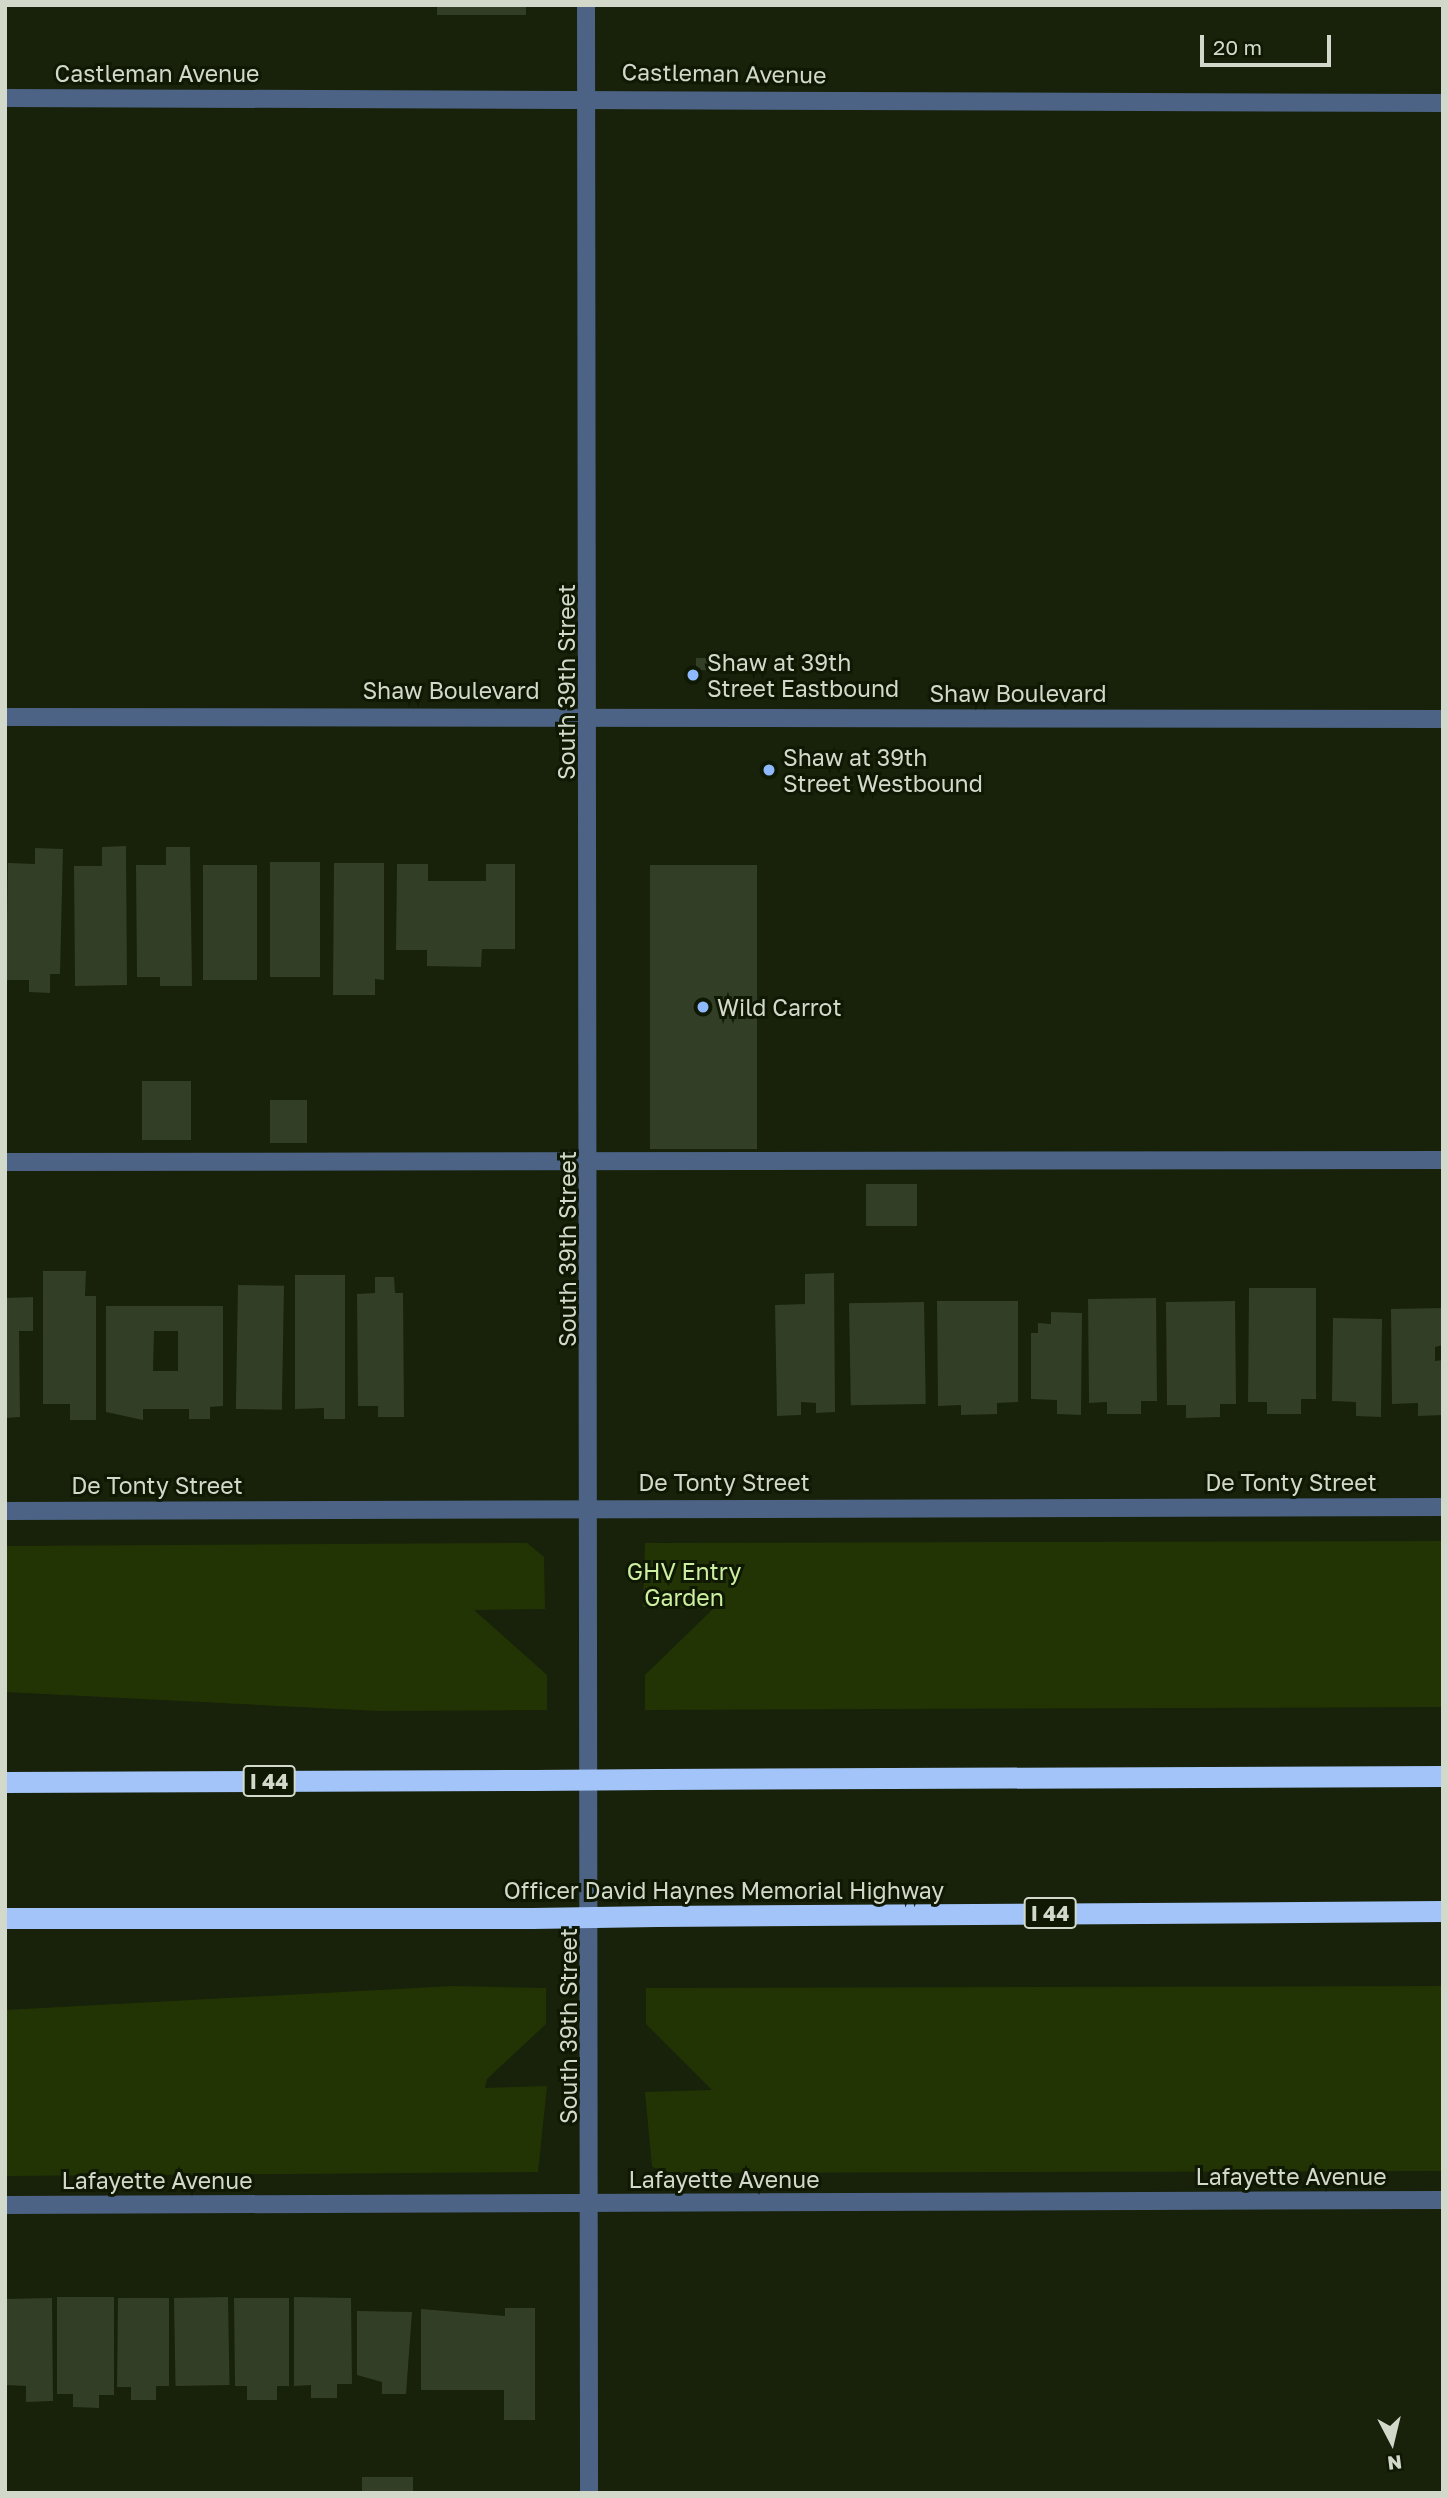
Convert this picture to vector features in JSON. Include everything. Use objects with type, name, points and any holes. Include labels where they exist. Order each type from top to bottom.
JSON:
[{"type":"highway","name":"I 44","points":[[5,1782],[1443,1776]]},
{"type":"highway","name":"Officer David Haynes Memorial Highway","points":[[5,1919],[1443,1911]]},
{"type":"street","name":"South 39th Street","points":[[586,5],[592,715],[590,1506],[594,2204],[589,2493]]},
{"type":"street","name":"Castleman Avenue","points":[[5,97],[588,95],[1443,103]]},
{"type":"street","name":"Shaw Boulevard","points":[[5,717],[592,715],[1443,719]]},
{"type":"street","points":[[5,1161],[592,1163],[1443,1160]]},
{"type":"street","name":"De Tonty Street","points":[[5,1511],[590,1506],[1443,1507]]},
{"type":"street","name":"Lafayette Avenue","points":[[5,2205],[1443,2200]]},
{"type":"green space","name":"GHV Entry Garden","points":[[1443,1541],[1443,1707],[645,1710],[645,1675],[713,1609],[643,1607],[645,1543]]},
{"type":"green space","points":[[527,1543],[544,1557],[545,1609],[474,1610],[547,1675],[547,1710],[379,1711],[5,1692],[5,1546]]},
{"type":"green space","points":[[453,1986],[546,1988],[546,2024],[487,2079],[485,2088],[547,2086],[538,2172],[5,2176],[5,2010]]},
{"type":"green space","points":[[1443,1986],[1443,2171],[672,2173],[652,2167],[645,2092],[712,2090],[646,2024],[646,1988]]},
{"type":"building","points":[[437,5],[526,5],[526,15],[437,15]]},
{"type":"building","points":[[696,658],[716,658],[716,670],[696,670]]},
{"type":"building","points":[[126,846],[127,985],[75,986],[74,866],[102,866],[102,847]]},
{"type":"building","points":[[166,847],[190,847],[192,986],[160,986],[160,977],[137,977],[136,865],[166,865]]},
{"type":"building","points":[[35,848],[63,849],[60,974],[50,974],[50,993],[29,992],[29,980],[6,980],[8,863],[35,864]]},
{"type":"building","points":[[270,862],[320,862],[320,977],[270,977]]},
{"type":"building","points":[[334,863],[384,863],[384,980],[375,979],[375,995],[333,995]]},
{"type":"building","points":[[397,864],[428,864],[428,881],[486,881],[486,864],[515,864],[515,949],[482,949],[481,967],[427,966],[427,950],[396,950]]},
{"type":"building","points":[[203,865],[257,865],[257,980],[203,980]]},
{"type":"building","name":"Wild Carrot","points":[[650,865],[757,865],[757,1149],[650,1149]]},
{"type":"building","points":[[142,1081],[191,1081],[191,1140],[142,1140]]},
{"type":"building","points":[[270,1100],[307,1100],[307,1143],[270,1143]]},
{"type":"building","points":[[866,1184],[917,1184],[917,1226],[866,1226]]},
{"type":"building","points":[[43,1271],[86,1271],[85,1296],[96,1296],[96,1420],[70,1420],[70,1404],[43,1404]]},
{"type":"building","points":[[834,1273],[835,1412],[816,1413],[816,1403],[801,1402],[801,1415],[777,1416],[775,1305],[805,1304],[805,1274]]},
{"type":"building","points":[[295,1275],[345,1275],[345,1419],[324,1419],[324,1408],[295,1409]]},
{"type":"building","points":[[375,1277],[394,1277],[395,1293],[403,1293],[404,1417],[378,1417],[378,1406],[358,1406],[357,1294],[375,1293]]},
{"type":"building","points":[[238,1285],[284,1286],[282,1410],[236,1409]]},
{"type":"building","points":[[1249,1288],[1316,1288],[1316,1399],[1301,1399],[1301,1414],[1267,1414],[1267,1402],[1248,1402]]},
{"type":"building","points":[[33,1297],[33,1331],[19,1331],[20,1417],[5,1418],[5,1298]]},
{"type":"building","points":[[1156,1298],[1157,1401],[1141,1401],[1141,1414],[1107,1414],[1107,1402],[1089,1403],[1088,1299]]},
{"type":"building","points":[[937,1301],[1018,1301],[1018,1402],[997,1403],[997,1414],[961,1415],[961,1405],[938,1406]]},
{"type":"building","points":[[1235,1301],[1236,1404],[1220,1404],[1220,1417],[1186,1418],[1186,1405],[1167,1405],[1166,1302]]},
{"type":"building","points":[[924,1302],[926,1404],[851,1405],[849,1303]]},
{"type":"building","points":[[106,1306],[223,1306],[223,1406],[210,1407],[210,1419],[189,1419],[189,1409],[143,1409],[143,1420],[106,1412]],"holes":[[[154,1331],[178,1331],[178,1371],[153,1371]]]},
{"type":"building","points":[[1443,1308],[1443,1345],[1435,1347],[1435,1361],[1443,1360],[1443,1415],[1418,1416],[1418,1403],[1392,1404],[1391,1309]]},
{"type":"building","points":[[1051,1312],[1082,1313],[1081,1415],[1057,1414],[1057,1400],[1031,1399],[1031,1333],[1038,1333],[1038,1323],[1051,1324]]},
{"type":"building","points":[[1333,1318],[1382,1319],[1381,1417],[1356,1416],[1356,1402],[1332,1401]]},
{"type":"building","points":[[57,2297],[114,2297],[114,2395],[99,2395],[99,2408],[73,2407],[73,2394],[57,2394]]},
{"type":"building","points":[[228,2297],[230,2385],[176,2386],[174,2298]]},
{"type":"building","points":[[294,2297],[351,2298],[352,2384],[337,2384],[337,2398],[311,2398],[311,2385],[294,2386]]},
{"type":"building","points":[[52,2298],[53,2401],[26,2402],[26,2386],[5,2385],[5,2299]]},
{"type":"building","points":[[118,2298],[169,2298],[169,2386],[156,2386],[156,2400],[131,2400],[131,2387],[117,2387]]},
{"type":"building","points":[[234,2298],[289,2298],[289,2386],[277,2386],[277,2400],[247,2400],[247,2386],[235,2386]]},
{"type":"building","points":[[505,2308],[535,2308],[535,2420],[504,2420],[504,2390],[421,2390],[421,2309],[505,2316]]},
{"type":"building","points":[[357,2311],[412,2312],[406,2394],[382,2394],[382,2382],[357,2375]]},
{"type":"building","points":[[362,2477],[413,2477],[413,2493],[362,2493]]},
{"type":"place","name":"Shaw at 39th Street Eastbound","points":[[693,675]]},
{"type":"place","name":"Shaw at 39th Street Westbound","points":[[769,770]]},
{"type":"place","name":"Wild Carrot","points":[[703,1007]]}]
